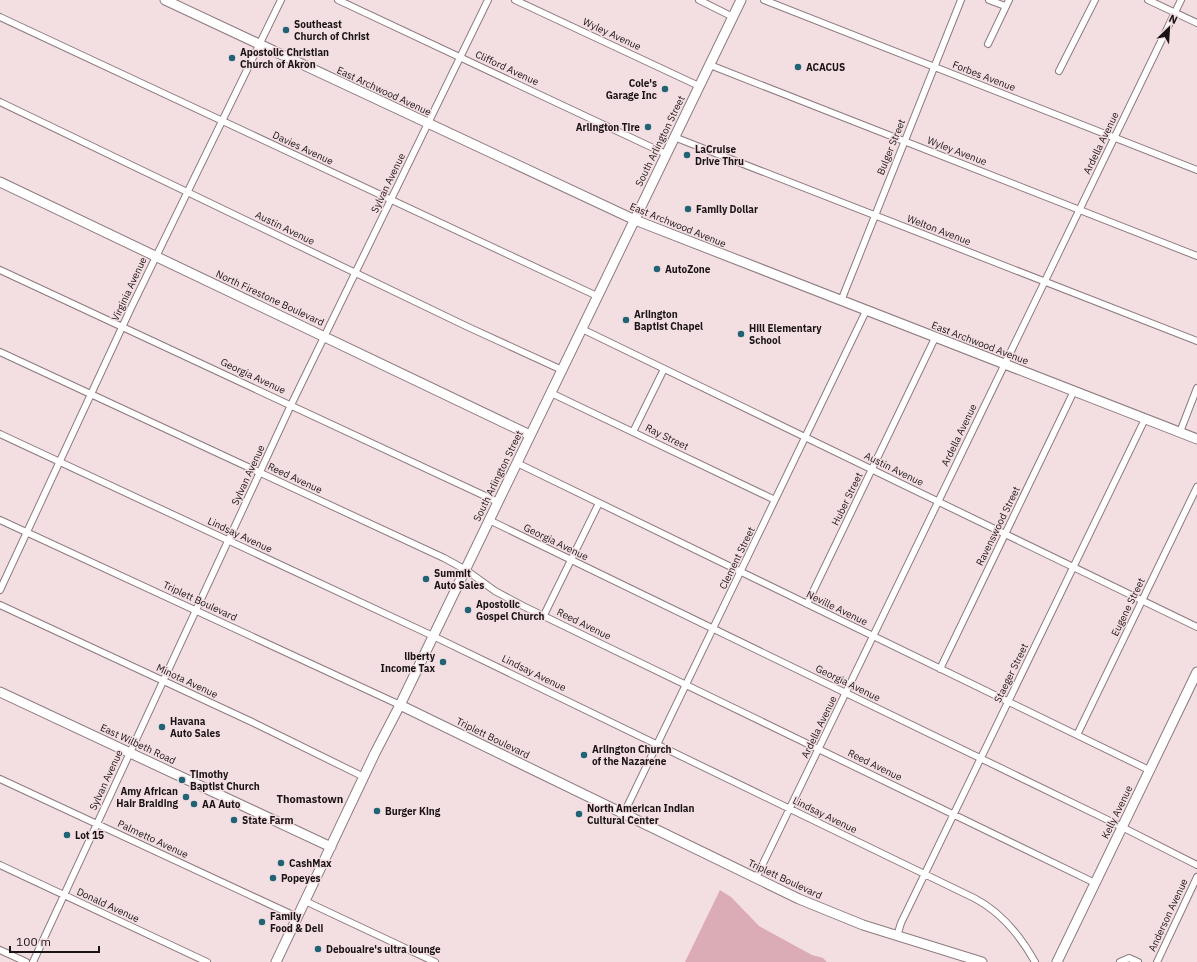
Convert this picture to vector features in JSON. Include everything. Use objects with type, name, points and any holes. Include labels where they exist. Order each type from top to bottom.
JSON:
[{"type":"main road","name":"East Archwood Avenue","points":[[165,0],[635,220],[1197,439]]},
{"type":"main road","name":"South Arlington Street","points":[[276,962],[364,777],[466,570],[741,0]]},
{"type":"main road","name":"North Firestone Boulevard","points":[[0,182],[530,435]]},
{"type":"main road","name":"Kelly Avenue","points":[[1057,962],[1197,672]]},
{"type":"main road","name":"East Wilbeth Road","points":[[0,692],[331,847]]},
{"type":"main road","name":"Triplett Boulevard","points":[[400,705],[829,912],[897,936],[982,962]]},
{"type":"street","name":"Virginia Avenue","points":[[0,590],[122,327],[281,0]]},
{"type":"street","name":"Clifford Avenue","points":[[338,0],[666,154]]},
{"type":"street","name":"Sylvan Avenue","points":[[33,962],[291,405],[488,0]]},
{"type":"street","name":"Wyley Avenue","points":[[516,0],[699,86]]},
{"type":"street","points":[[699,0],[733,17]]},
{"type":"street","name":"Forbes Avenue","points":[[764,0],[1197,170]]},
{"type":"street","name":"Bulger Street","points":[[841,301],[961,0]]},
{"type":"street","points":[[989,0],[1005,6]]},
{"type":"street","points":[[988,44],[1009,0]]},
{"type":"street","points":[[1059,71],[1095,0]]},
{"type":"street","points":[[1148,0],[1197,23]]},
{"type":"street","name":"Ardella Avenue","points":[[756,878],[1181,0]]},
{"type":"street","name":"Davies Avenue","points":[[0,17],[597,296]]},
{"type":"street","name":"Wyley Avenue","points":[[710,65],[1197,256]]},
{"type":"street","name":"Austin Avenue","points":[[0,102],[562,370]]},
{"type":"street","name":"Welton Avenue","points":[[674,137],[1197,341]]},
{"type":"street","name":"Georgia Avenue","points":[[0,270],[498,502]]},
{"type":"street","name":"Clement Street","points":[[624,813],[866,311]]},
{"type":"street","name":"Austin Avenue","points":[[582,329],[1197,626]]},
{"type":"street","name":"Huber Street","points":[[807,604],[936,338]]},
{"type":"street","name":"Reed Avenue","points":[[0,352],[466,570],[502,595],[1094,883]]},
{"type":"street","points":[[633,432],[664,369]]},
{"type":"street","points":[[1180,432],[1197,388]]},
{"type":"street","name":"Ravenswood Street","points":[[940,669],[1074,391]]},
{"type":"street","name":"Ray Street","points":[[551,392],[776,500]]},
{"type":"street","name":"Staeger Street","points":[[897,936],[901,923],[1145,419]]},
{"type":"street","name":"Lindsay Avenue","points":[[0,434],[433,636],[980,901],[994,910],[1008,923],[1035,962]]},
{"type":"street","name":"Neville Avenue","points":[[517,463],[1150,770]]},
{"type":"street","name":"Eugene Street","points":[[1077,735],[1197,488]]},
{"type":"street","points":[[544,615],[599,503]]},
{"type":"street","name":"Triplett Boulevard","points":[[0,520],[400,705]]},
{"type":"street","name":"Georgia Avenue","points":[[489,520],[1122,827],[1197,865]]},
{"type":"street","name":"Minota Avenue","points":[[0,605],[163,680],[364,777]]},
{"type":"street","name":"Palmetto Avenue","points":[[0,779],[297,917]]},
{"type":"street","name":"Donald Avenue","points":[[0,865],[207,962]]},
{"type":"street","name":"Anderson Avenue","points":[[1157,962],[1197,877]]},
{"type":"street","points":[[305,901],[435,962]]},
{"type":"street","points":[[0,950],[26,962]]},
{"type":"street","points":[[1120,962],[1129,958],[1138,962]]},
{"type":"shaded area","points":[[720,890],[731,897],[759,926],[812,955],[823,958],[827,962],[685,962]]},
{"type":"place","name":"Southeast Church of Christ","points":[[286,30]]},
{"type":"place","name":"Apostolic Christian Church of Akron","points":[[232,58]]},
{"type":"place","name":"ACACUS","points":[[798,67]]},
{"type":"place","name":"Cole's Garage Inc","points":[[665,89]]},
{"type":"place","name":"Arlington Tire","points":[[648,127]]},
{"type":"place","name":"LaCruise Drive Thru","points":[[687,155]]},
{"type":"place","name":"Family Dollar","points":[[688,209]]},
{"type":"place","name":"AutoZone","points":[[657,269]]},
{"type":"place","name":"Arlington Baptist Chapel","points":[[626,320]]},
{"type":"place","name":"Hill Elementary School","points":[[741,334]]},
{"type":"place","name":"Summit Auto Sales","points":[[426,579]]},
{"type":"place","name":"Apostolic Gospel Church","points":[[468,610]]},
{"type":"place","name":"liberty Income Tax","points":[[443,662]]},
{"type":"place","name":"Havana Auto Sales","points":[[162,727]]},
{"type":"place","name":"Arlington Church of the Nazarene","points":[[584,755]]},
{"type":"place","name":"Timothy Baptist Church","points":[[182,780]]},
{"type":"place","name":"Amy African Hair Braiding","points":[[186,797]]},
{"type":"place","name":"AA Auto","points":[[194,804]]},
{"type":"place","name":"Burger King","points":[[377,811]]},
{"type":"place","name":"North American Indian Cultural Center","points":[[579,814]]},
{"type":"place","name":"State Farm","points":[[234,820]]},
{"type":"place","name":"Lot 15","points":[[67,835]]},
{"type":"place","name":"CashMax","points":[[281,863]]},
{"type":"place","name":"Popeyes","points":[[273,878]]},
{"type":"place","name":"Family Food & Deli","points":[[262,922]]},
{"type":"place","name":"Debouaire's ultra lounge","points":[[318,949]]},
{"type":"district","name":"Thomastown","points":[[310,799]]}]
